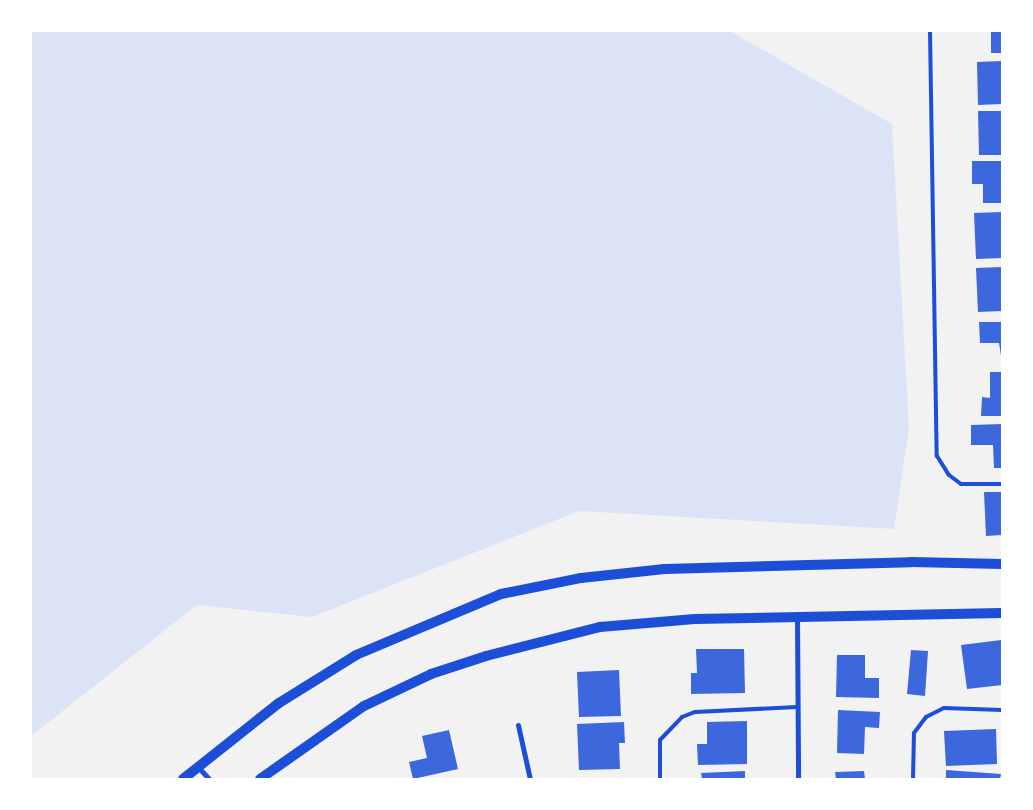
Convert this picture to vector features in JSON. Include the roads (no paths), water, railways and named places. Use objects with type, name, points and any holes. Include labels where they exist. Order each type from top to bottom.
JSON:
[{"type":"main road","points":[[183,779],[279,703],[356,655],[501,594],[582,578],[665,569],[911,562],[1002,564]]},
{"type":"main road","points":[[260,779],[364,706],[431,674],[486,656],[600,627],[695,619],[1002,613]]},
{"type":"street","points":[[797,618],[798,779]]},
{"type":"street","points":[[518,725],[530,779]]},
{"type":"street","points":[[198,767],[209,779]]},
{"type":"lane","points":[[930,31],[937,456],[950,475],[961,484],[1002,484]]},
{"type":"lane","points":[[660,779],[660,740],[682,717],[695,712],[797,707]]},
{"type":"lane","points":[[913,779],[914,733],[926,717],[944,708],[1002,710]]}]
